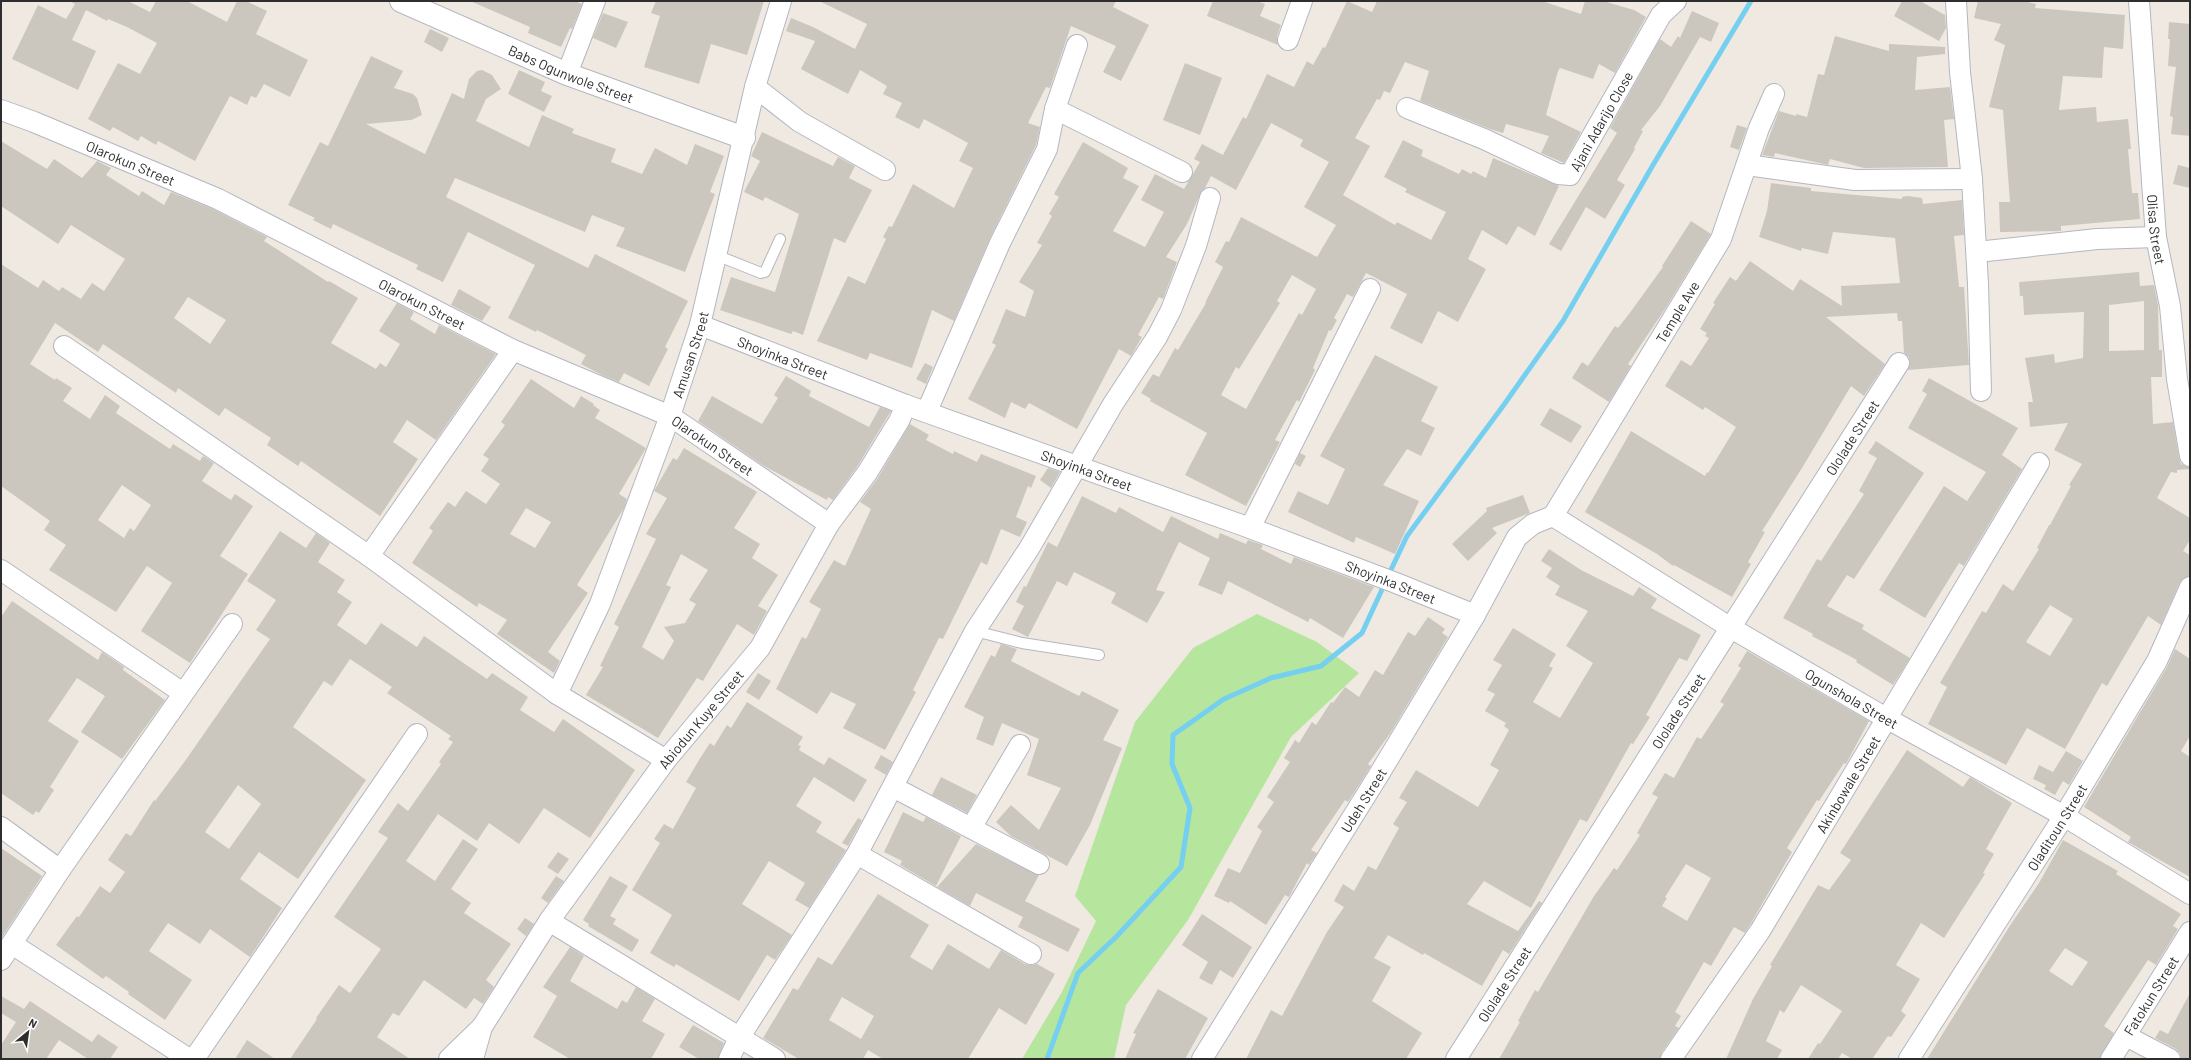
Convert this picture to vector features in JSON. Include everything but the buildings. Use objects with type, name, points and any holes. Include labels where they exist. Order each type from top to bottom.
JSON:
[{"type":"street","name":"Babs Ogunwole Street","points":[[401,1],[567,74],[744,138]]},
{"type":"street","points":[[567,74],[596,1]]},
{"type":"street","name":"Amusan Street","points":[[557,694],[600,604],[670,416],[700,325],[755,87],[781,1]]},
{"type":"street","points":[[1288,40],[1302,1]]},
{"type":"street","points":[[1956,1],[1960,72],[1972,179],[1977,252],[1981,391]]},
{"type":"street","name":"Olisa Street","points":[[2139,1],[2156,237],[2183,379],[2190,456]]},
{"type":"street","name":"Ajani Adarijo Close","points":[[1407,108],[1484,139],[1558,174],[1570,174],[1661,15],[1671,2]]},
{"type":"street","points":[[927,411],[1000,243],[1047,149],[1055,109],[1077,45]]},
{"type":"street","points":[[755,87],[800,122],[885,170]]},
{"type":"street","name":"Temple Ave","points":[[1553,516],[1722,238],[1759,128],[1774,94]]},
{"type":"street","points":[[1055,109],[1182,172]]},
{"type":"street","name":"Olarokun Street","points":[[1,110],[34,122],[218,199],[513,350],[670,416],[829,524]]},
{"type":"street","points":[[1747,165],[1855,180],[1972,179]]},
{"type":"street","points":[[728,1059],[857,854],[975,631],[1030,547],[1172,310],[1196,246],[1210,198]]},
{"type":"street","points":[[1977,252],[2097,239],[2156,237]]},
{"type":"street","points":[[1250,528],[1370,289]]},
{"type":"street","name":"Shoyinka Street","points":[[700,325],[906,404],[1396,582],[1474,615]]},
{"type":"street","points":[[64,346],[369,556],[557,694],[666,760]]},
{"type":"street","points":[[369,556],[513,350]]},
{"type":"street","name":"Ololade Street","points":[[1456,1059],[1899,363]]},
{"type":"street","name":"Abiodun Kuye Street","points":[[456,1057],[482,1026],[550,921],[666,760],[760,648],[829,524],[867,473],[899,421],[906,404]]},
{"type":"street","name":"Akinbowale Street","points":[[1671,1059],[1760,931],[2039,463]]},
{"type":"street","name":"Udeh Street","points":[[1202,1059],[1378,776],[1474,615],[1517,537],[1533,524],[1553,516]]},
{"type":"street","name":"Ogunshola Street","points":[[1553,516],[1731,628],[1886,718],[2064,816],[2190,894]]},
{"type":"street","points":[[1,570],[183,693]]},
{"type":"street","name":"Oladitoun Street","points":[[1909,1059],[2064,816],[2156,661],[2190,587]]},
{"type":"street","points":[[189,1059],[7,952],[60,870],[232,624]]},
{"type":"street","points":[[194,1059],[417,734]]},
{"type":"street","points":[[971,828],[1020,745]]},
{"type":"street","points":[[893,787],[1039,864]]},
{"type":"street","points":[[1,827],[60,870]]},
{"type":"street","points":[[857,854],[1031,954]]},
{"type":"street","points":[[550,921],[775,1059]]},
{"type":"street","name":"Fatokun Street","points":[[2111,1059],[2190,932]]},
{"type":"street","name":"Abiodun Kuye Street","points":[[473,1059],[482,1026]]},
{"type":"street","points":[[2126,1036],[2170,1059]]},
{"type":"lane","points":[[716,255],[761,273],[765,272],[768,268],[780,239]]},
{"type":"lane","points":[[975,631],[1022,643],[1100,654]]},
{"type":"green space","points":[[1257,614],[1317,642],[1359,673],[1291,737],[1188,920],[1126,1005],[1114,1059],[1022,1059],[1062,992],[1096,921],[1075,896],[1135,722],[1193,648]]},
{"type":"waterway","points":[[1388,576],[1407,536],[1503,406],[1563,321],[1653,165],[1751,1]]},
{"type":"waterway","points":[[1047,1059],[1078,973],[1117,936],[1181,867],[1190,808],[1172,764],[1173,735],[1224,699],[1271,678],[1321,666],[1362,633],[1385,583]]}]
